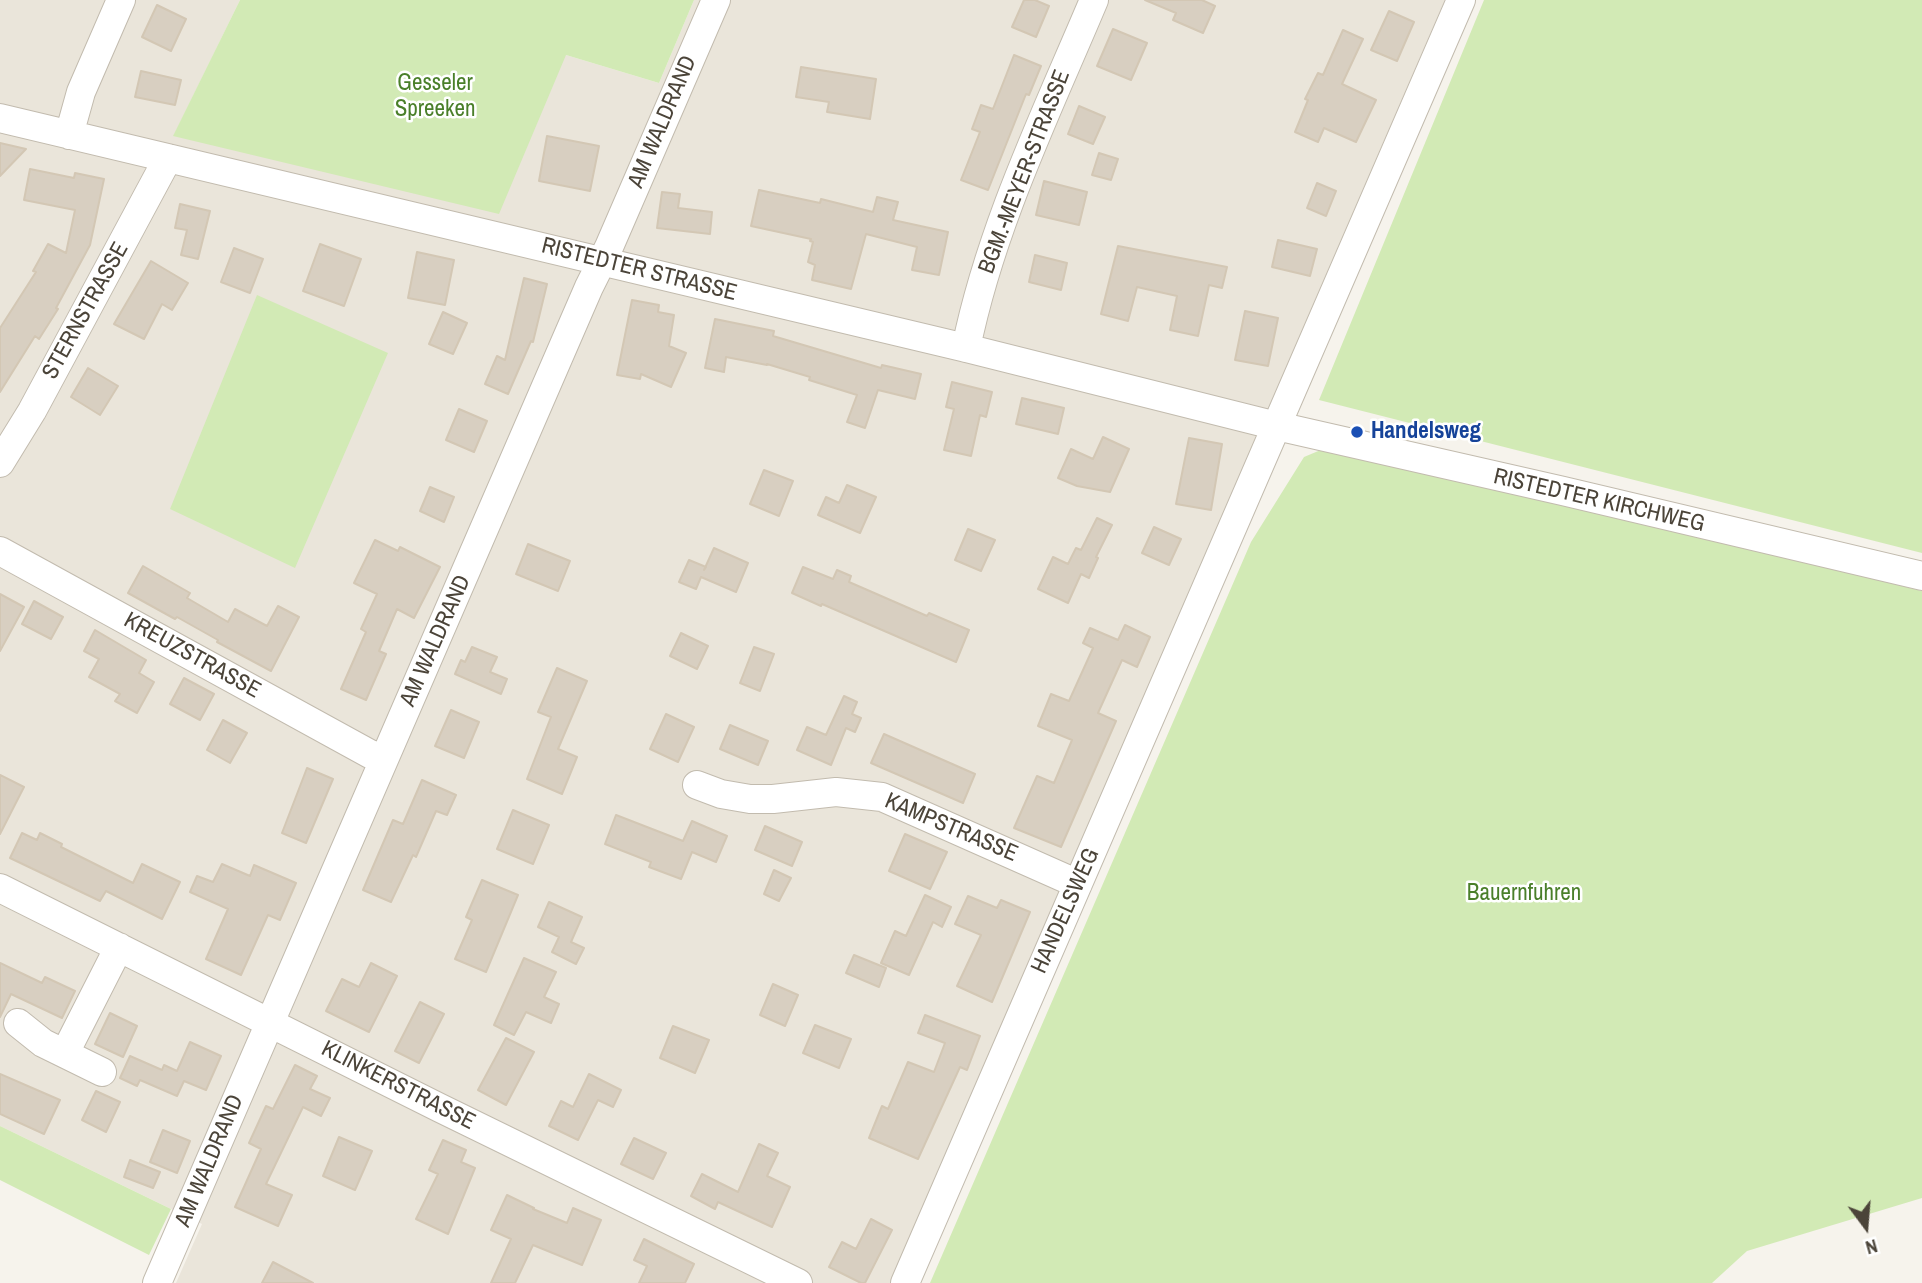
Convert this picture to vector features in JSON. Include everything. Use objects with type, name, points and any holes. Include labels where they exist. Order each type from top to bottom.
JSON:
[{"type":"street","points":[[69,135],[81,92],[121,0]]},
{"type":"street","name":"AM WALDRAND","points":[[157,1283],[716,0]]},
{"type":"street","name":"BGM.-MEYER-STRASSE","points":[[966,348],[988,260],[1094,0]]},
{"type":"street","name":"HANDELSWEG","points":[[905,1283],[1461,0]]},
{"type":"street","name":"RISTEDTER STRASSE","points":[[0,118],[602,260],[1277,426]]},
{"type":"street","name":"STERNSTRASSE","points":[[0,463],[44,388],[167,158]]},
{"type":"street","name":"RISTEDTER KIRCHWEG","points":[[1277,426],[1922,576]]},
{"type":"street","name":"KREUZSTRASSE","points":[[0,551],[370,754],[384,759]]},
{"type":"street","name":"KAMPSTRASSE","points":[[697,785],[721,794],[750,799],[836,792],[882,797],[1078,884]]},
{"type":"street","name":"KLINKERSTRASSE","points":[[0,888],[798,1283]]},
{"type":"street","points":[[65,1053],[119,947]]},
{"type":"street","points":[[18,1023],[43,1042],[103,1072]]},
{"type":"shaded area","points":[[0,0],[240,0],[174,135],[566,55],[659,83],[694,0],[1445,0],[890,1283],[176,1283],[202,1224],[0,1126]]},
{"type":"green space","name":"Gesseler Spreeken","points":[[240,0],[694,0],[659,83],[566,55],[499,214],[173,136]]},
{"type":"green space","points":[[1484,0],[1922,0],[1922,553],[1319,400]]},
{"type":"green space","points":[[257,295],[388,353],[295,568],[170,509]]},
{"type":"green space","name":"Bauernfuhren","points":[[1335,444],[1922,591],[1922,1198],[1747,1251],[1712,1283],[930,1283],[1251,542],[1304,457]]},
{"type":"green space","points":[[0,1126],[171,1209],[149,1255],[0,1180]]},
{"type":"building","points":[[1024,0],[1035,0],[1049,6],[1036,37],[1012,27]]},
{"type":"building","points":[[1145,0],[1202,0],[1215,6],[1203,33],[1173,20],[1176,13]]},
{"type":"building","points":[[157,5],[186,19],[171,51],[142,37]]},
{"type":"building","points":[[1389,11],[1414,22],[1397,61],[1371,50]]},
{"type":"building","points":[[1113,29],[1147,43],[1131,80],[1097,66]]},
{"type":"building","points":[[1343,30],[1363,39],[1342,84],[1376,100],[1356,142],[1324,128],[1318,142],[1295,132],[1308,100],[1305,99],[1318,73],[1323,75]]},
{"type":"building","points":[[1014,55],[1041,66],[1029,95],[1026,94],[988,190],[961,180],[980,132],[972,129],[981,105],[993,109]]},
{"type":"building","points":[[801,67],[876,79],[870,119],[827,112],[829,102],[796,97]]},
{"type":"building","points":[[141,71],[181,80],[175,105],[135,97]]},
{"type":"building","points":[[1079,106],[1105,117],[1093,144],[1068,134]]},
{"type":"building","points":[[547,136],[599,146],[590,191],[539,181]]},
{"type":"building","points":[[0,143],[26,149],[0,176]]},
{"type":"building","points":[[1099,153],[1118,159],[1111,180],[1092,175]]},
{"type":"building","points":[[30,169],[74,178],[75,173],[104,179],[90,245],[56,308],[58,309],[39,339],[35,336],[0,392],[0,328],[36,272],[33,271],[48,244],[66,253],[75,210],[24,200]]},
{"type":"building","points":[[1044,181],[1087,192],[1079,225],[1036,215]]},
{"type":"building","points":[[1317,183],[1336,191],[1326,216],[1307,208]]},
{"type":"building","points":[[759,190],[820,203],[821,199],[873,212],[877,197],[898,202],[893,220],[948,232],[939,275],[912,270],[917,247],[866,234],[851,289],[812,280],[815,265],[808,262],[813,242],[811,239],[751,226]]},
{"type":"building","points":[[662,192],[680,194],[678,208],[712,212],[710,234],[657,228]]},
{"type":"building","points":[[180,204],[210,211],[198,259],[181,255],[187,230],[175,228]]},
{"type":"building","points":[[1278,240],[1317,249],[1310,276],[1272,267]]},
{"type":"building","points":[[320,244],[361,259],[344,306],[303,291]]},
{"type":"building","points":[[1118,246],[1227,267],[1222,288],[1209,285],[1198,336],[1170,330],[1177,296],[1137,287],[1128,321],[1101,314]]},
{"type":"building","points":[[234,248],[263,259],[250,293],[221,282]]},
{"type":"building","points":[[417,252],[454,260],[445,305],[408,298]]},
{"type":"building","points":[[1035,255],[1067,263],[1061,290],[1029,282]]},
{"type":"building","points":[[151,261],[188,283],[172,310],[162,304],[144,339],[114,324]]},
{"type":"building","points":[[524,278],[547,284],[533,342],[531,341],[508,394],[485,384],[497,356],[505,360]]},
{"type":"building","points":[[632,300],[659,305],[658,312],[674,315],[669,346],[686,353],[671,387],[641,374],[640,379],[617,375]]},
{"type":"building","points":[[1245,311],[1278,318],[1268,366],[1235,360]]},
{"type":"building","points":[[443,312],[467,323],[453,354],[429,344]]},
{"type":"building","points":[[715,319],[774,331],[773,336],[881,368],[882,365],[921,374],[915,399],[878,390],[865,428],[847,422],[857,395],[809,380],[810,377],[767,364],[726,357],[724,372],[705,368]]},
{"type":"building","points":[[88,368],[118,386],[100,415],[71,397]]},
{"type":"building","points":[[952,382],[992,392],[986,417],[980,415],[971,456],[944,450],[954,409],[946,407]]},
{"type":"building","points":[[1022,398],[1064,408],[1058,434],[1016,424]]},
{"type":"building","points":[[459,409],[487,421],[474,452],[446,440]]},
{"type":"building","points":[[1103,437],[1129,449],[1110,492],[1077,486],[1058,478],[1071,449],[1093,459]]},
{"type":"building","points":[[1189,438],[1222,444],[1211,510],[1176,504]]},
{"type":"building","points":[[764,470],[793,481],[779,516],[750,504]]},
{"type":"building","points":[[847,485],[876,497],[860,533],[818,515],[826,497],[839,503]]},
{"type":"building","points":[[430,487],[454,497],[444,522],[420,511]]},
{"type":"building","points":[[1097,518],[1112,525],[1089,578],[1081,574],[1068,603],[1038,589],[1053,557],[1068,564],[1076,548],[1081,550]]},
{"type":"building","points":[[1154,527],[1181,539],[1169,565],[1142,553]]},
{"type":"building","points":[[968,529],[995,540],[981,571],[955,560]]},
{"type":"building","points":[[375,540],[398,551],[400,547],[440,567],[414,618],[397,609],[379,651],[386,654],[366,700],[341,689],[366,632],[361,629],[377,594],[354,583]]},
{"type":"building","points":[[528,544],[570,561],[558,591],[516,574]]},
{"type":"building","points":[[714,548],[748,563],[736,592],[701,577],[696,589],[679,582],[689,560],[705,567]]},
{"type":"building","points":[[143,566],[190,593],[187,598],[228,622],[235,609],[267,626],[278,606],[299,617],[271,671],[177,617],[175,619],[128,593]]},
{"type":"building","points":[[803,567],[833,579],[837,570],[851,576],[849,582],[927,616],[929,613],[969,630],[956,662],[792,593]]},
{"type":"building","points":[[0,594],[24,607],[0,651]]},
{"type":"building","points":[[34,601],[63,617],[51,639],[22,624]]},
{"type":"building","points":[[1125,625],[1150,637],[1137,667],[1122,660],[1098,713],[1116,721],[1061,847],[1014,828],[1037,776],[1054,783],[1072,740],[1038,726],[1051,694],[1069,701],[1093,648],[1083,643],[1090,628],[1118,640]]},
{"type":"building","points":[[95,630],[146,660],[139,673],[154,682],[137,713],[115,701],[120,694],[89,677],[99,659],[84,651]]},
{"type":"building","points":[[681,633],[708,646],[697,669],[670,656]]},
{"type":"building","points":[[472,647],[497,657],[490,672],[507,679],[501,694],[455,674],[461,660],[465,662]]},
{"type":"building","points":[[754,647],[774,654],[760,691],[740,683]]},
{"type":"building","points":[[557,668],[587,681],[558,749],[577,757],[562,794],[527,779],[551,717],[538,712]]},
{"type":"building","points":[[184,678],[214,694],[200,720],[170,704]]},
{"type":"building","points":[[844,696],[857,702],[852,714],[861,718],[855,732],[846,728],[831,765],[797,750],[807,727],[826,735]]},
{"type":"building","points":[[451,710],[479,722],[464,758],[435,746]]},
{"type":"building","points":[[666,714],[694,727],[678,762],[650,749]]},
{"type":"building","points":[[223,720],[247,733],[230,763],[207,750]]},
{"type":"building","points":[[730,725],[768,741],[758,765],[720,749]]},
{"type":"building","points":[[884,734],[975,774],[963,803],[871,763]]},
{"type":"building","points":[[307,768],[333,779],[306,843],[282,833]]},
{"type":"building","points":[[0,775],[24,787],[0,834]]},
{"type":"building","points":[[422,780],[456,795],[447,815],[436,811],[416,857],[413,855],[391,902],[363,890],[393,820],[403,824]]},
{"type":"building","points":[[513,810],[549,825],[533,864],[497,849]]},
{"type":"building","points":[[616,815],[683,841],[692,821],[727,836],[716,862],[692,852],[681,879],[649,867],[651,862],[605,844]]},
{"type":"building","points":[[765,826],[802,842],[792,866],[755,850]]},
{"type":"building","points":[[22,833],[37,840],[40,833],[62,844],[61,847],[133,883],[142,864],[180,882],[162,919],[106,891],[100,901],[10,858]]},
{"type":"building","points":[[905,834],[947,852],[930,889],[889,871]]},
{"type":"building","points":[[222,864],[250,876],[254,865],[296,883],[280,920],[268,915],[241,975],[206,959],[228,909],[190,892],[197,876],[213,882]]},
{"type":"building","points":[[774,870],[791,878],[779,901],[764,894]]},
{"type":"building","points":[[482,880],[518,895],[486,972],[455,959],[472,920],[466,917]]},
{"type":"building","points":[[925,895],[951,907],[942,927],[933,922],[909,975],[881,963],[895,931],[906,936]]},
{"type":"building","points":[[968,896],[997,908],[1001,900],[1030,912],[992,1002],[957,986],[981,935],[955,924]]},
{"type":"building","points":[[549,902],[582,917],[571,942],[584,948],[576,964],[552,952],[559,937],[538,927]]},
{"type":"building","points":[[854,955],[886,968],[879,987],[846,973]]},
{"type":"building","points":[[524,958],[556,972],[544,997],[559,1004],[551,1023],[526,1012],[514,1035],[494,1025]]},
{"type":"building","points":[[0,963],[42,983],[45,977],[75,991],[62,1018],[11,994],[0,1017]]},
{"type":"building","points":[[371,963],[397,976],[369,1032],[326,1011],[342,979],[359,987]]},
{"type":"building","points":[[773,984],[798,995],[785,1026],[760,1015]]},
{"type":"building","points":[[420,1002],[444,1014],[419,1063],[395,1051]]},
{"type":"building","points":[[110,1013],[137,1026],[123,1057],[95,1044]]},
{"type":"building","points":[[925,1015],[980,1036],[967,1070],[960,1067],[918,1159],[869,1138],[882,1106],[888,1109],[908,1062],[934,1072],[945,1043],[918,1033]]},
{"type":"building","points":[[815,1025],[851,1039],[839,1068],[803,1053]]},
{"type":"building","points":[[673,1026],[709,1040],[695,1073],[660,1058]]},
{"type":"building","points":[[506,1038],[534,1052],[506,1105],[478,1090]]},
{"type":"building","points":[[190,1042],[221,1056],[206,1090],[184,1081],[177,1096],[140,1080],[137,1086],[120,1078],[130,1056],[162,1070],[164,1065],[177,1071]]},
{"type":"building","points":[[295,1065],[317,1076],[310,1089],[330,1098],[321,1116],[303,1107],[266,1184],[292,1195],[278,1226],[235,1207],[261,1149],[249,1143],[266,1106],[273,1109]]},
{"type":"building","points":[[0,1074],[60,1100],[44,1134],[0,1114]]},
{"type":"building","points":[[589,1074],[621,1090],[613,1107],[598,1100],[578,1140],[549,1126],[561,1101],[573,1107]]},
{"type":"building","points":[[96,1091],[120,1102],[106,1132],[82,1120]]},
{"type":"building","points":[[163,1130],[190,1141],[177,1173],[150,1162]]},
{"type":"building","points":[[339,1137],[372,1151],[355,1190],[323,1176]]},
{"type":"building","points":[[634,1138],[666,1153],[653,1179],[621,1164]]},
{"type":"building","points":[[443,1140],[466,1150],[461,1162],[475,1168],[448,1234],[416,1219],[438,1174],[429,1170]]},
{"type":"building","points":[[759,1144],[778,1153],[767,1176],[790,1187],[772,1227],[718,1202],[715,1209],[691,1196],[702,1174],[738,1192]]},
{"type":"building","points":[[130,1160],[160,1172],[153,1188],[124,1177]]},
{"type":"building","points":[[507,1195],[567,1223],[573,1208],[601,1220],[582,1265],[533,1245],[515,1283],[491,1283],[511,1239],[491,1230]]},
{"type":"building","points":[[871,1219],[892,1230],[865,1283],[861,1283],[829,1267],[842,1242],[856,1249]]},
{"type":"building","points":[[644,1239],[694,1264],[685,1283],[639,1283],[647,1266],[634,1260]]},
{"type":"building","points":[[273,1262],[313,1283],[262,1283]]},
{"type":"place","name":"Handelsweg","points":[[1357,432]]}]
